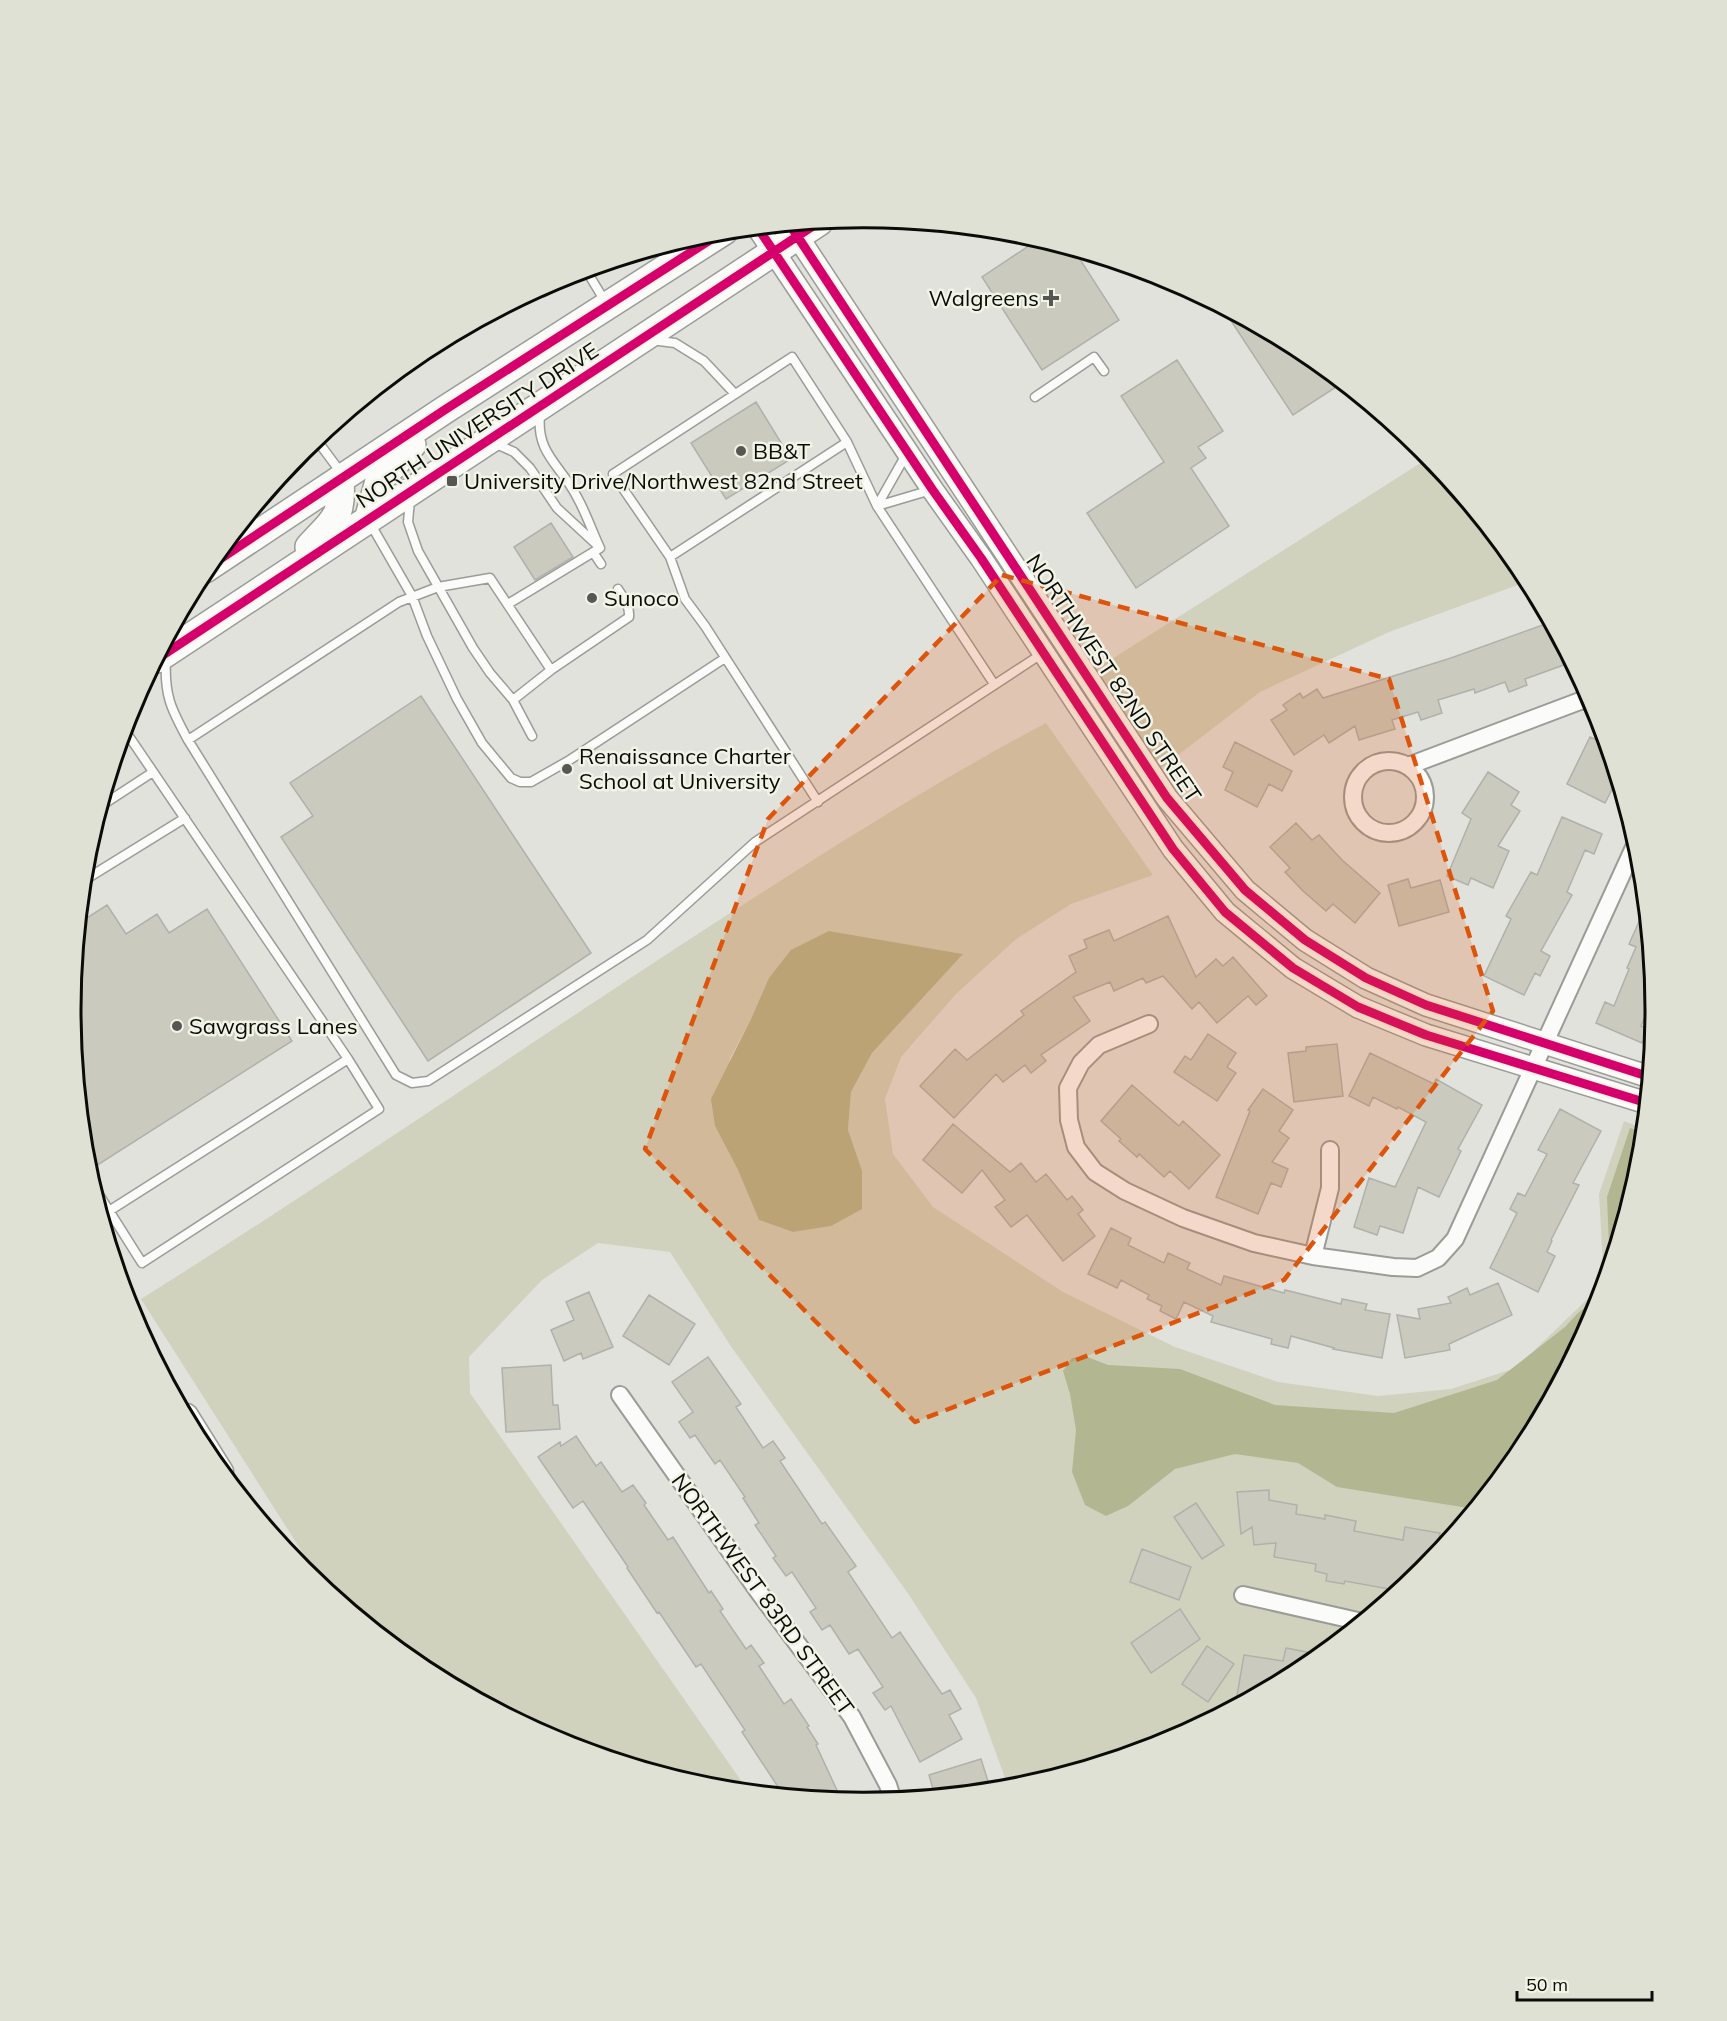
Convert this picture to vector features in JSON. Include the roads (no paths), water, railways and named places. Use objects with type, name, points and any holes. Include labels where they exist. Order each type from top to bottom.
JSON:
[{"type":"main road","name":"NORTH UNIVERSITY DRIVE","points":[[169,651],[774,252],[798,231]]},
{"type":"main road","name":"NORTH UNIVERSITY DRIVE","points":[[230,552],[702,245]]},
{"type":"main road","points":[[368,520],[379,482],[446,410]]},
{"type":"main road","points":[[285,575],[337,516],[341,502],[342,478]]},
{"type":"street","name":"NORTHWEST 82ND STREET","points":[[804,231],[1161,788],[1245,890],[1305,940],[1365,978],[1426,1005],[1643,1075]]},
{"type":"street","name":"NORTHWEST 82ND STREET","points":[[763,235],[932,489],[981,558],[1173,849],[1225,912],[1293,968],[1358,1007],[1426,1035],[1640,1101]]},
{"type":"street","points":[[1408,766],[1423,784],[1426,797],[1418,820],[1408,828],[1397,832],[1384,833],[1373,829],[1363,822],[1353,801],[1354,789],[1365,770],[1386,761],[1408,766],[1581,701]]},
{"type":"street","points":[[1149,1024],[1099,1045],[1081,1063],[1068,1088],[1069,1120],[1076,1147],[1095,1172],[1125,1191],[1184,1218],[1254,1243],[1313,1256],[1393,1267],[1418,1268],[1438,1258],[1455,1239],[1630,856]]},
{"type":"street","points":[[1313,1256],[1330,1188],[1330,1150]]},
{"type":"street","name":"NORTHWEST 83RD STREET","points":[[620,1395],[758,1591],[852,1717],[890,1792]]},
{"type":"street","points":[[1243,1595],[1353,1620]]},
{"type":"lane","points":[[590,278],[608,306]]},
{"type":"lane","points":[[641,339],[675,343],[704,361],[735,394]]},
{"type":"lane","points":[[818,802],[685,599],[670,557],[613,474],[792,357],[847,442],[877,506],[994,684]]},
{"type":"lane","points":[[1035,397],[1094,357],[1104,371]]},
{"type":"lane","points":[[540,406],[538,430],[542,444],[577,495],[601,564]]},
{"type":"lane","points":[[488,440],[514,452],[530,468],[556,507],[596,550]]},
{"type":"lane","points":[[670,557],[847,442]]},
{"type":"lane","points":[[321,447],[342,478]]},
{"type":"lane","points":[[877,506],[908,452]]},
{"type":"lane","points":[[877,506],[932,489]]},
{"type":"lane","points":[[412,490],[408,522],[418,551],[472,648],[513,700],[532,736]]},
{"type":"lane","points":[[368,520],[412,596],[427,636],[482,743],[511,778],[520,782],[531,782],[568,761],[725,658]]},
{"type":"lane","points":[[508,604],[596,550]]},
{"type":"lane","points":[[188,740],[399,602],[438,587],[490,578],[551,670]]},
{"type":"lane","points":[[513,700],[551,670],[629,617],[630,611],[627,603],[618,589]]},
{"type":"lane","points":[[162,664],[166,694],[188,740],[396,1075],[412,1083],[428,1081],[647,940],[754,843],[1043,653]]},
{"type":"lane","points":[[107,1207],[142,1263],[379,1109],[348,1059],[131,739]]},
{"type":"lane","points":[[111,800],[153,772]]},
{"type":"lane","points":[[93,875],[185,818]]},
{"type":"lane","points":[[109,1211],[348,1059]]},
{"type":"place","name":"Walgreens","points":[[1051,298]]},
{"type":"place","name":"BB&T","points":[[741,451]]},
{"type":"place","name":"University Drive/Northwest 82nd Street","points":[[452,481]]},
{"type":"place","name":"Sunoco","points":[[592,598]]},
{"type":"place","name":"Renaissance Charter School at University","points":[[567,769]]},
{"type":"place","name":"Sawgrass Lanes","points":[[177,1026]]}]
